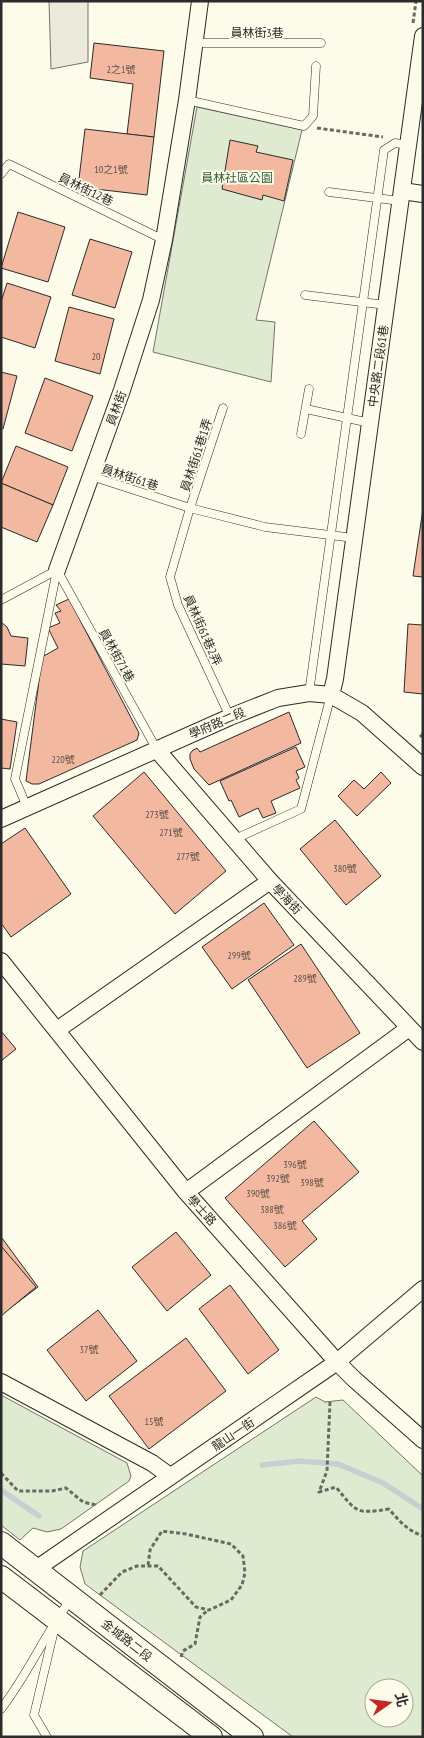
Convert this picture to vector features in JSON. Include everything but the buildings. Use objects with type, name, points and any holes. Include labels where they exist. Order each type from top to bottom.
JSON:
[{"type":"main road","name":"金城路二段","points":[[1,1543],[252,1737]]},
{"type":"main road","points":[[1,1578],[211,1737]]},
{"type":"street","name":"員林街","points":[[57,570],[122,390],[151,300],[164,240],[187,100],[200,1]]},
{"type":"street","name":"中央路二段61巷","points":[[331,696],[335,680],[401,196],[402,144],[418,109],[423,36]]},
{"type":"street","points":[[401,196],[423,194]]},
{"type":"street","name":"學府路二段","points":[[1,819],[230,717],[278,698],[309,693],[331,696],[362,713],[423,767]]},
{"type":"street","name":"學海街","points":[[157,750],[270,881],[423,1042]]},
{"type":"street","points":[[57,1030],[270,881]]},
{"type":"street","name":"學士路","points":[[1,961],[186,1192],[337,1362],[423,1440]]},
{"type":"street","points":[[186,1192],[409,1028]]},
{"type":"street","name":"龍山一街","points":[[36,1569],[337,1362],[423,1289]]},
{"type":"street","points":[[1,1382],[152,1463],[170,1476]]},
{"type":"lane","name":"員林街3巷","points":[[194,43],[321,43]]},
{"type":"lane","points":[[187,100],[304,126],[313,116],[316,66]]},
{"type":"lane","points":[[309,693],[384,150],[402,144]]},
{"type":"lane","name":"員林街12巷","points":[[1,174],[9,164],[164,240]]},
{"type":"lane","points":[[329,192],[378,198],[401,196]]},
{"type":"lane","points":[[305,295],[386,305]]},
{"type":"lane","points":[[301,434],[309,389]]},
{"type":"lane","name":"員林街61巷1弄","points":[[190,508],[223,408]]},
{"type":"lane","points":[[306,409],[370,423]]},
{"type":"lane","name":"員林街61巷","points":[[91,476],[190,508]]},
{"type":"lane","points":[[190,508],[265,527],[354,538]]},
{"type":"lane","name":"員林街61巷2弄","points":[[190,508],[170,577],[178,605],[230,717]]},
{"type":"lane","points":[[1,600],[57,570]]},
{"type":"lane","name":"員林街71巷","points":[[57,570],[157,750]]},
{"type":"lane","name":"員林街","points":[[27,807],[15,779],[57,570]]},
{"type":"lane","points":[[233,840],[301,809],[331,696]]},
{"type":"lane","points":[[1,1708],[12,1695],[56,1619],[73,1598]]},
{"type":"lane","points":[[47,1737],[34,1715],[56,1619]]},
{"type":"path","points":[[304,126],[380,136],[402,144]]},
{"type":"path","points":[[330,1402],[327,1471],[319,1492],[336,1487],[354,1509],[367,1512],[389,1509],[413,1533],[423,1536]]},
{"type":"path","points":[[1,1473],[18,1490],[36,1492],[66,1488],[83,1502],[96,1505]]},
{"type":"path","points":[[148,1566],[150,1550],[162,1531],[231,1544],[243,1556],[245,1573],[242,1586],[231,1600],[209,1610],[200,1617],[195,1644],[183,1651],[178,1663]]},
{"type":"path","points":[[95,1601],[122,1572],[137,1566],[158,1566],[196,1607],[209,1610]]},
{"type":"green space","name":"員林社區公園","points":[[197,107],[302,130],[256,320],[275,322],[271,382],[153,352]]},
{"type":"green space","points":[[1,1395],[127,1463],[131,1476],[129,1481],[61,1529],[47,1532],[33,1528],[20,1540],[1,1525]]},
{"type":"green space","points":[[316,1397],[325,1402],[343,1400],[423,1476],[423,1737],[293,1737],[85,1584],[80,1567],[83,1551]]},
{"type":"shaded area","points":[[49,1],[88,1],[88,62],[51,69]]},
{"type":"waterway","points":[[262,1465],[299,1461],[338,1464],[383,1483],[423,1509]]},
{"type":"waterway","points":[[1,1490],[39,1516]]}]
